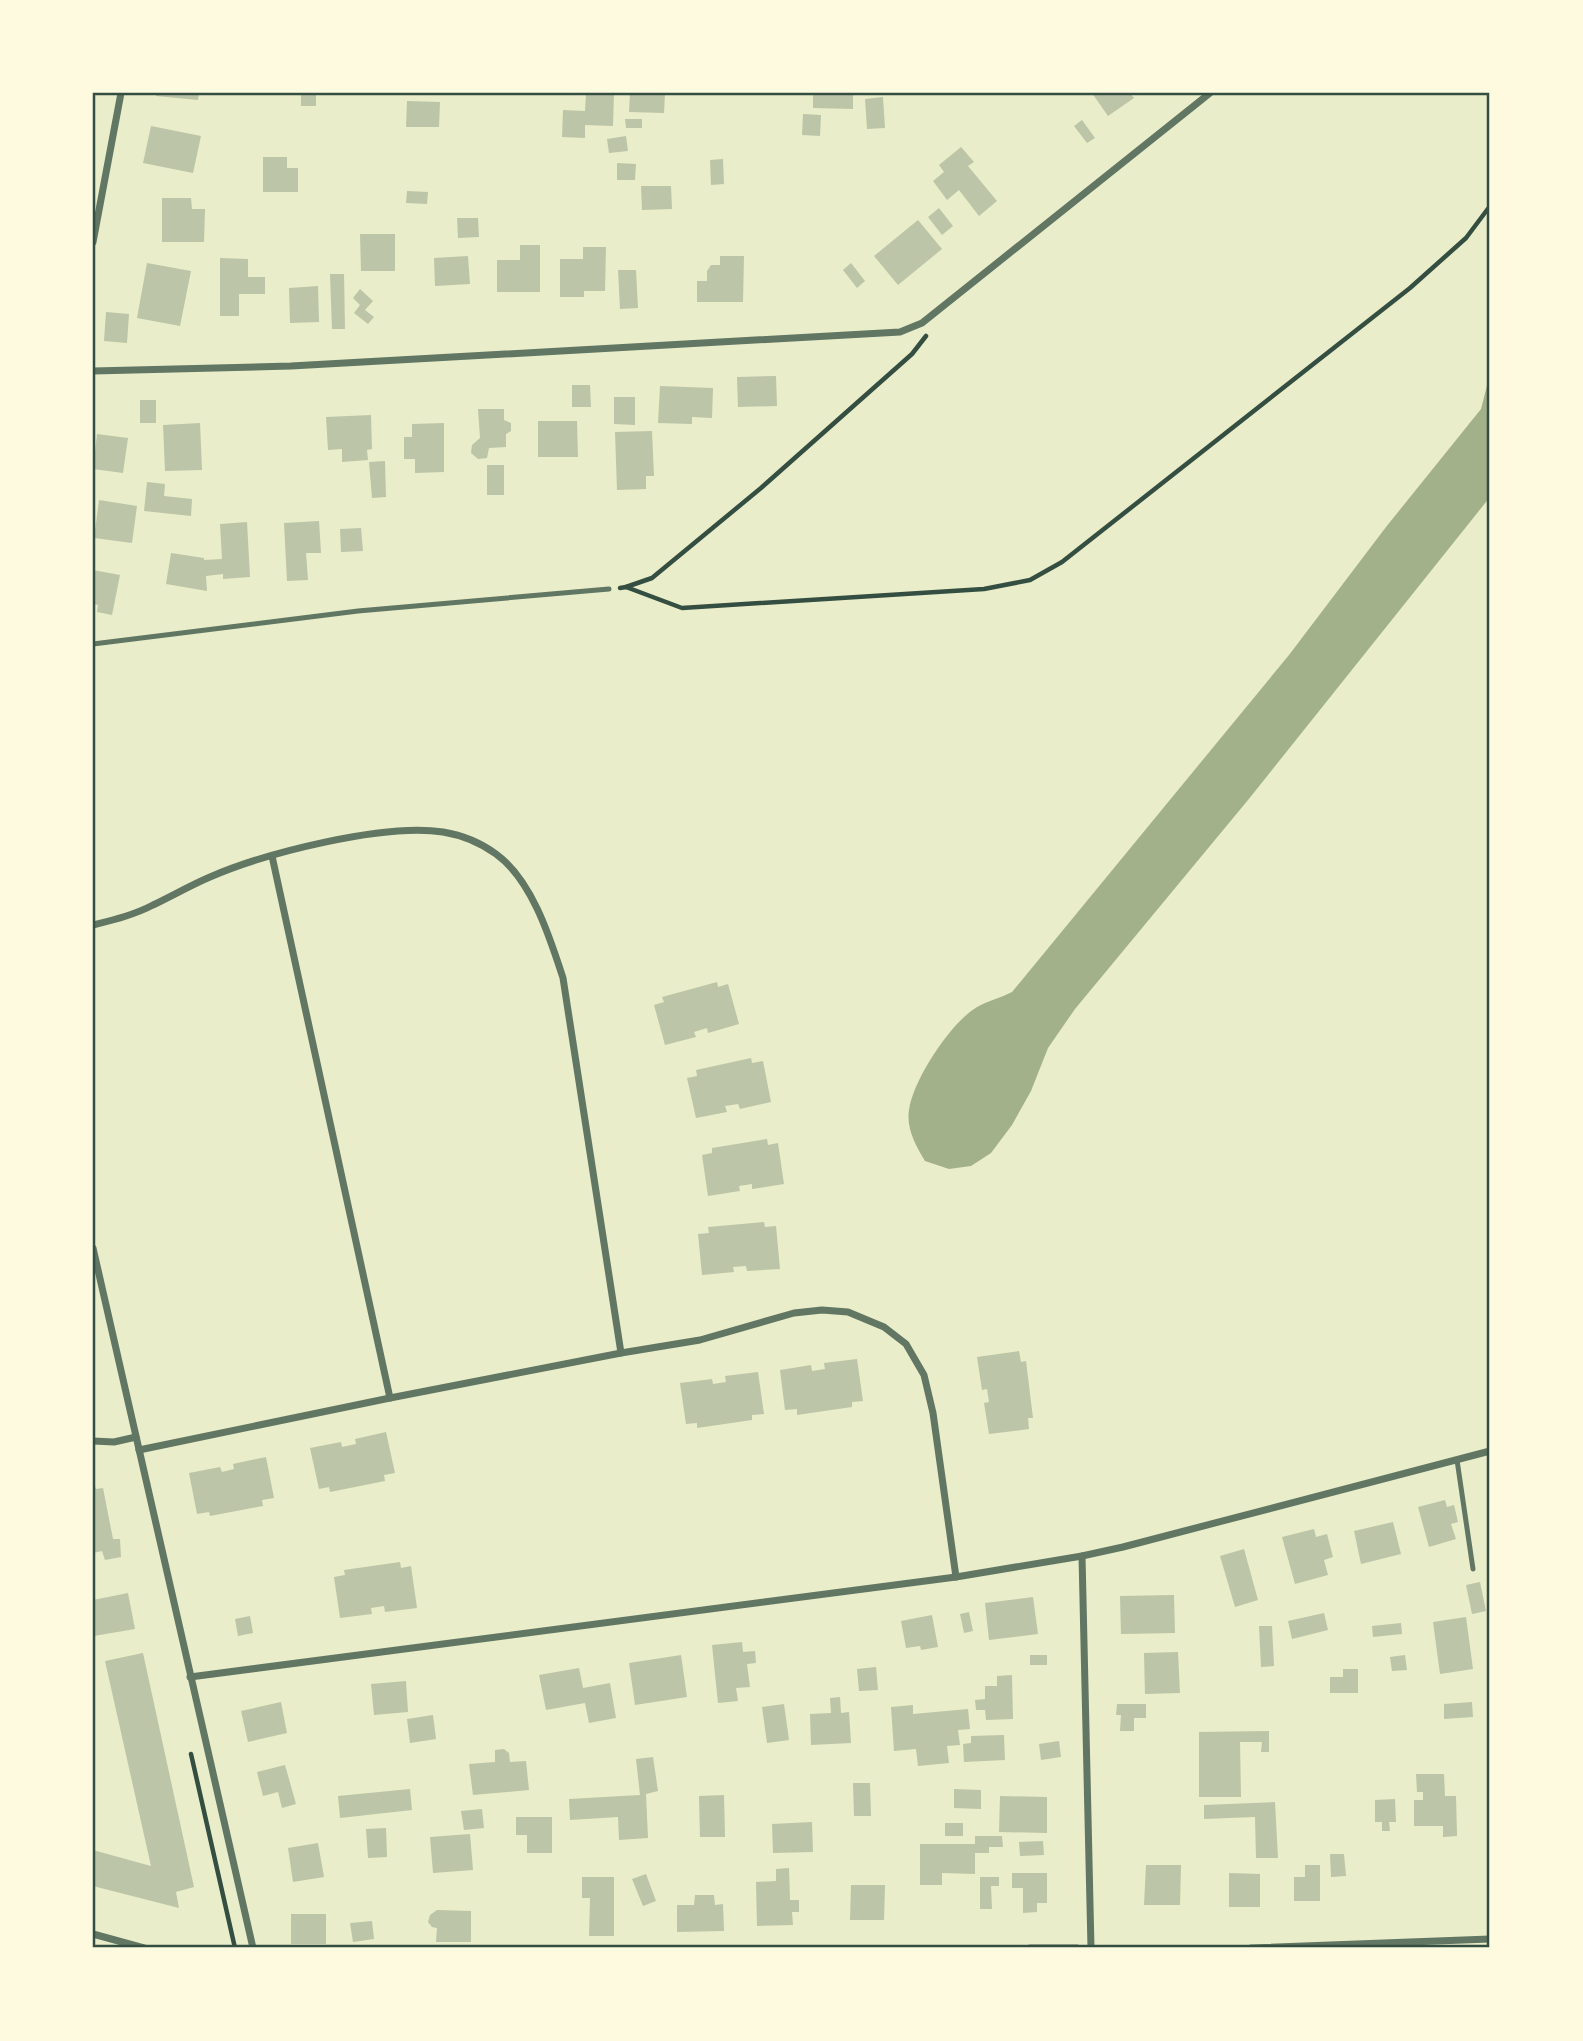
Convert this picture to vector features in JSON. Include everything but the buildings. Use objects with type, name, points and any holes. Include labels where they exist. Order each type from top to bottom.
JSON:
[{"type":"street","points":[[93,242],[121,93]]},
{"type":"street","points":[[93,371],[291,366],[900,332],[928,318],[1210,93]]},
{"type":"street","points":[[93,925],[140,911],[211,876],[272,856],[343,839],[404,831],[442,832],[468,839],[497,855],[534,902],[563,978],[621,1353]]},
{"type":"street","points":[[272,856],[390,1398]]},
{"type":"street","points":[[93,1248],[253,1948]]},
{"type":"street","points":[[139,1450],[390,1398],[700,1340],[794,1313],[822,1310],[848,1312],[884,1327],[906,1344],[924,1375],[933,1413],[956,1577]]},
{"type":"street","points":[[93,1441],[114,1442],[136,1437]]},
{"type":"street","points":[[190,1677],[956,1577],[1082,1556],[1490,1451]]},
{"type":"street","points":[[1082,1556],[1091,1948]]},
{"type":"street","points":[[93,1934],[144,1948]]},
{"type":"street","points":[[1251,1948],[1490,1939]]},
{"type":"street","points":[[1030,1948],[1077,1948]]},
{"type":"lane","points":[[93,644],[358,611],[609,589]]},
{"type":"lane","points":[[1457,1460],[1473,1569]]},
{"type":"path","points":[[626,587],[682,608],[984,589],[1030,580],[1062,562],[1410,288],[1465,238],[1490,206]]},
{"type":"path","points":[[609,589],[626,587],[652,578],[761,488],[912,354],[925,339],[929,328],[928,318]]},
{"type":"shaded area","points":[[1490,374],[1490,497],[1248,800],[1075,1009],[1048,1048],[1031,1091],[1012,1125],[991,1153],[971,1166],[949,1169],[925,1161],[910,1130],[909,1110],[925,1068],[945,1038],[977,1007],[1012,992],[1289,655],[1386,527],[1481,409]]}]
